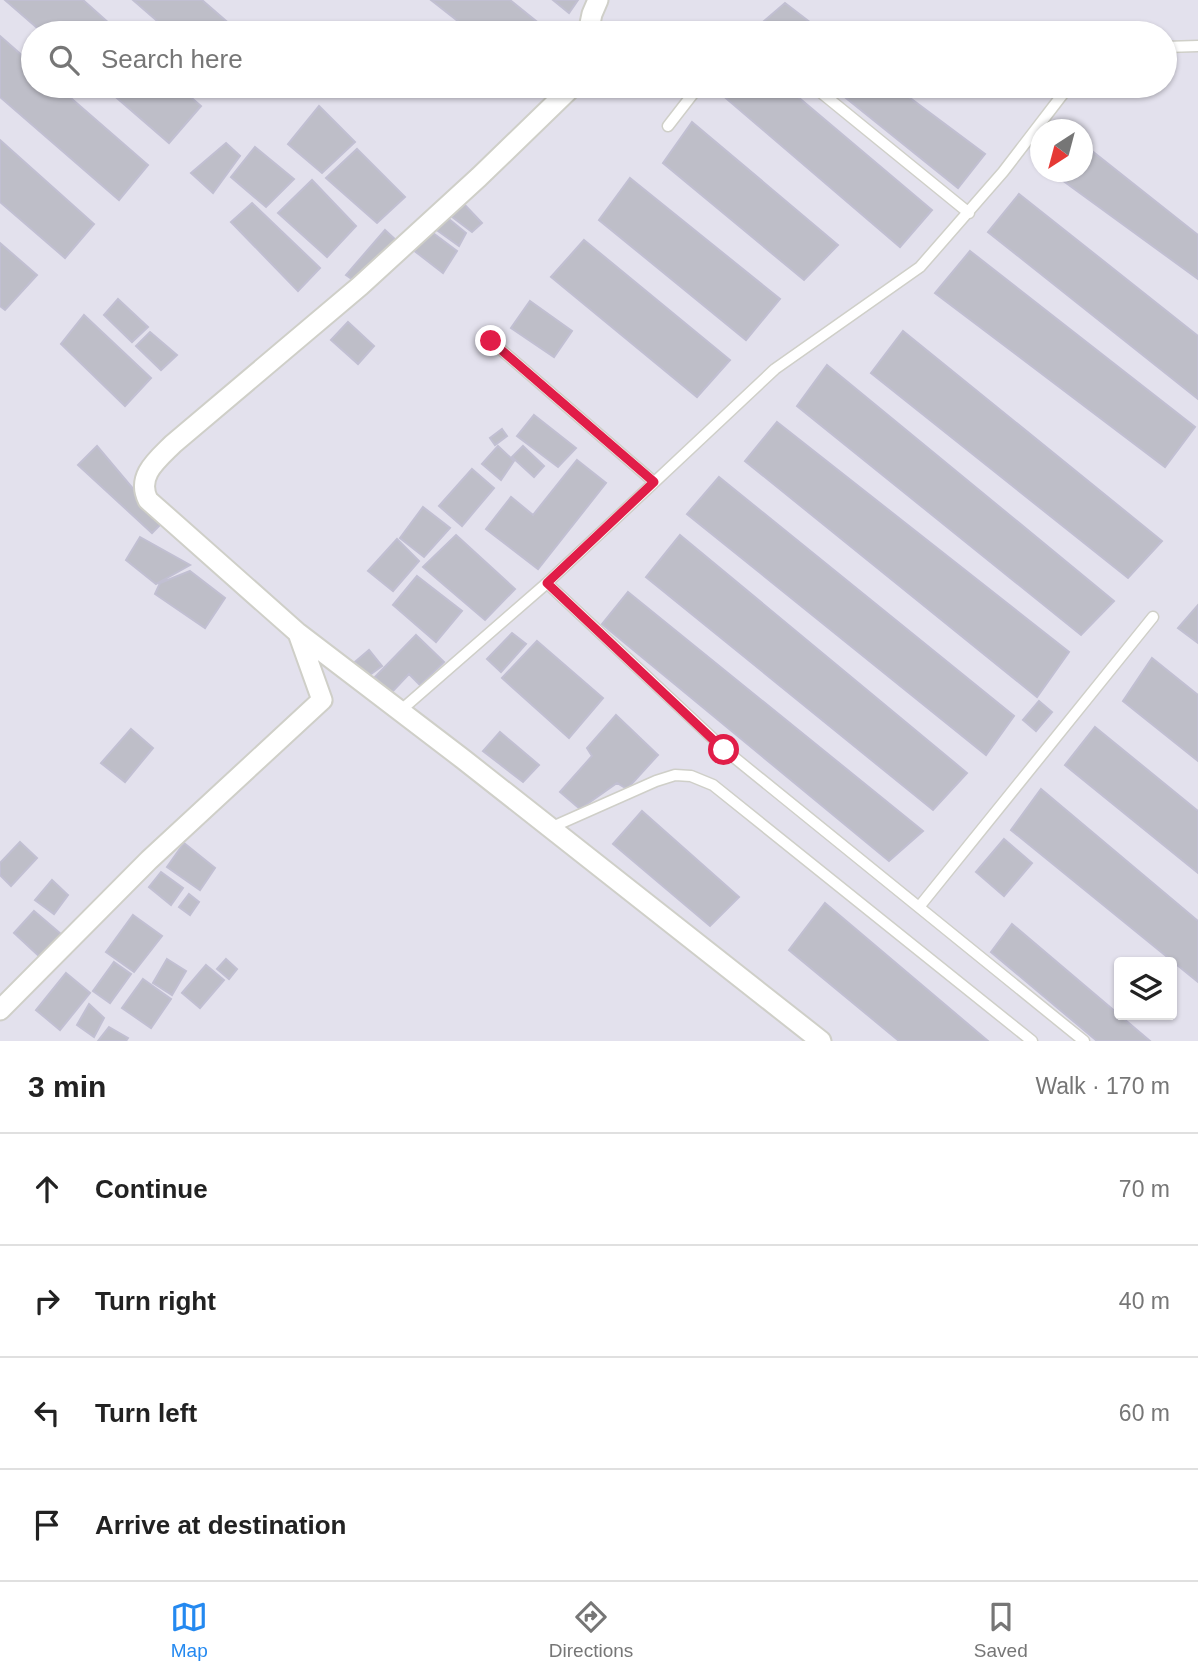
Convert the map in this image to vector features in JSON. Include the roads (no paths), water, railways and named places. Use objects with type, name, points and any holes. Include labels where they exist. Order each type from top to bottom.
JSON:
[{"type":"street","points":[[591,21],[598,0]]},
{"type":"street","points":[[561,98],[480,177],[360,286],[173,444],[146,474],[144,485],[148,500],[298,633],[821,1041]]},
{"type":"street","points":[[0,1010],[149,860],[322,700],[298,633]]},
{"type":"lane","points":[[1177,47],[1198,46]]},
{"type":"lane","points":[[668,126],[690,98]]},
{"type":"lane","points":[[828,98],[969,213]]},
{"type":"lane","points":[[400,711],[547,583],[775,369],[920,267],[1003,172],[1060,98]]},
{"type":"lane","points":[[491,341],[654,482]]},
{"type":"lane","points":[[547,583],[724,750],[1084,1041]]},
{"type":"lane","points":[[919,907],[1153,617]]},
{"type":"lane","points":[[550,828],[675,775],[691,776],[713,785],[1032,1041]]}]
